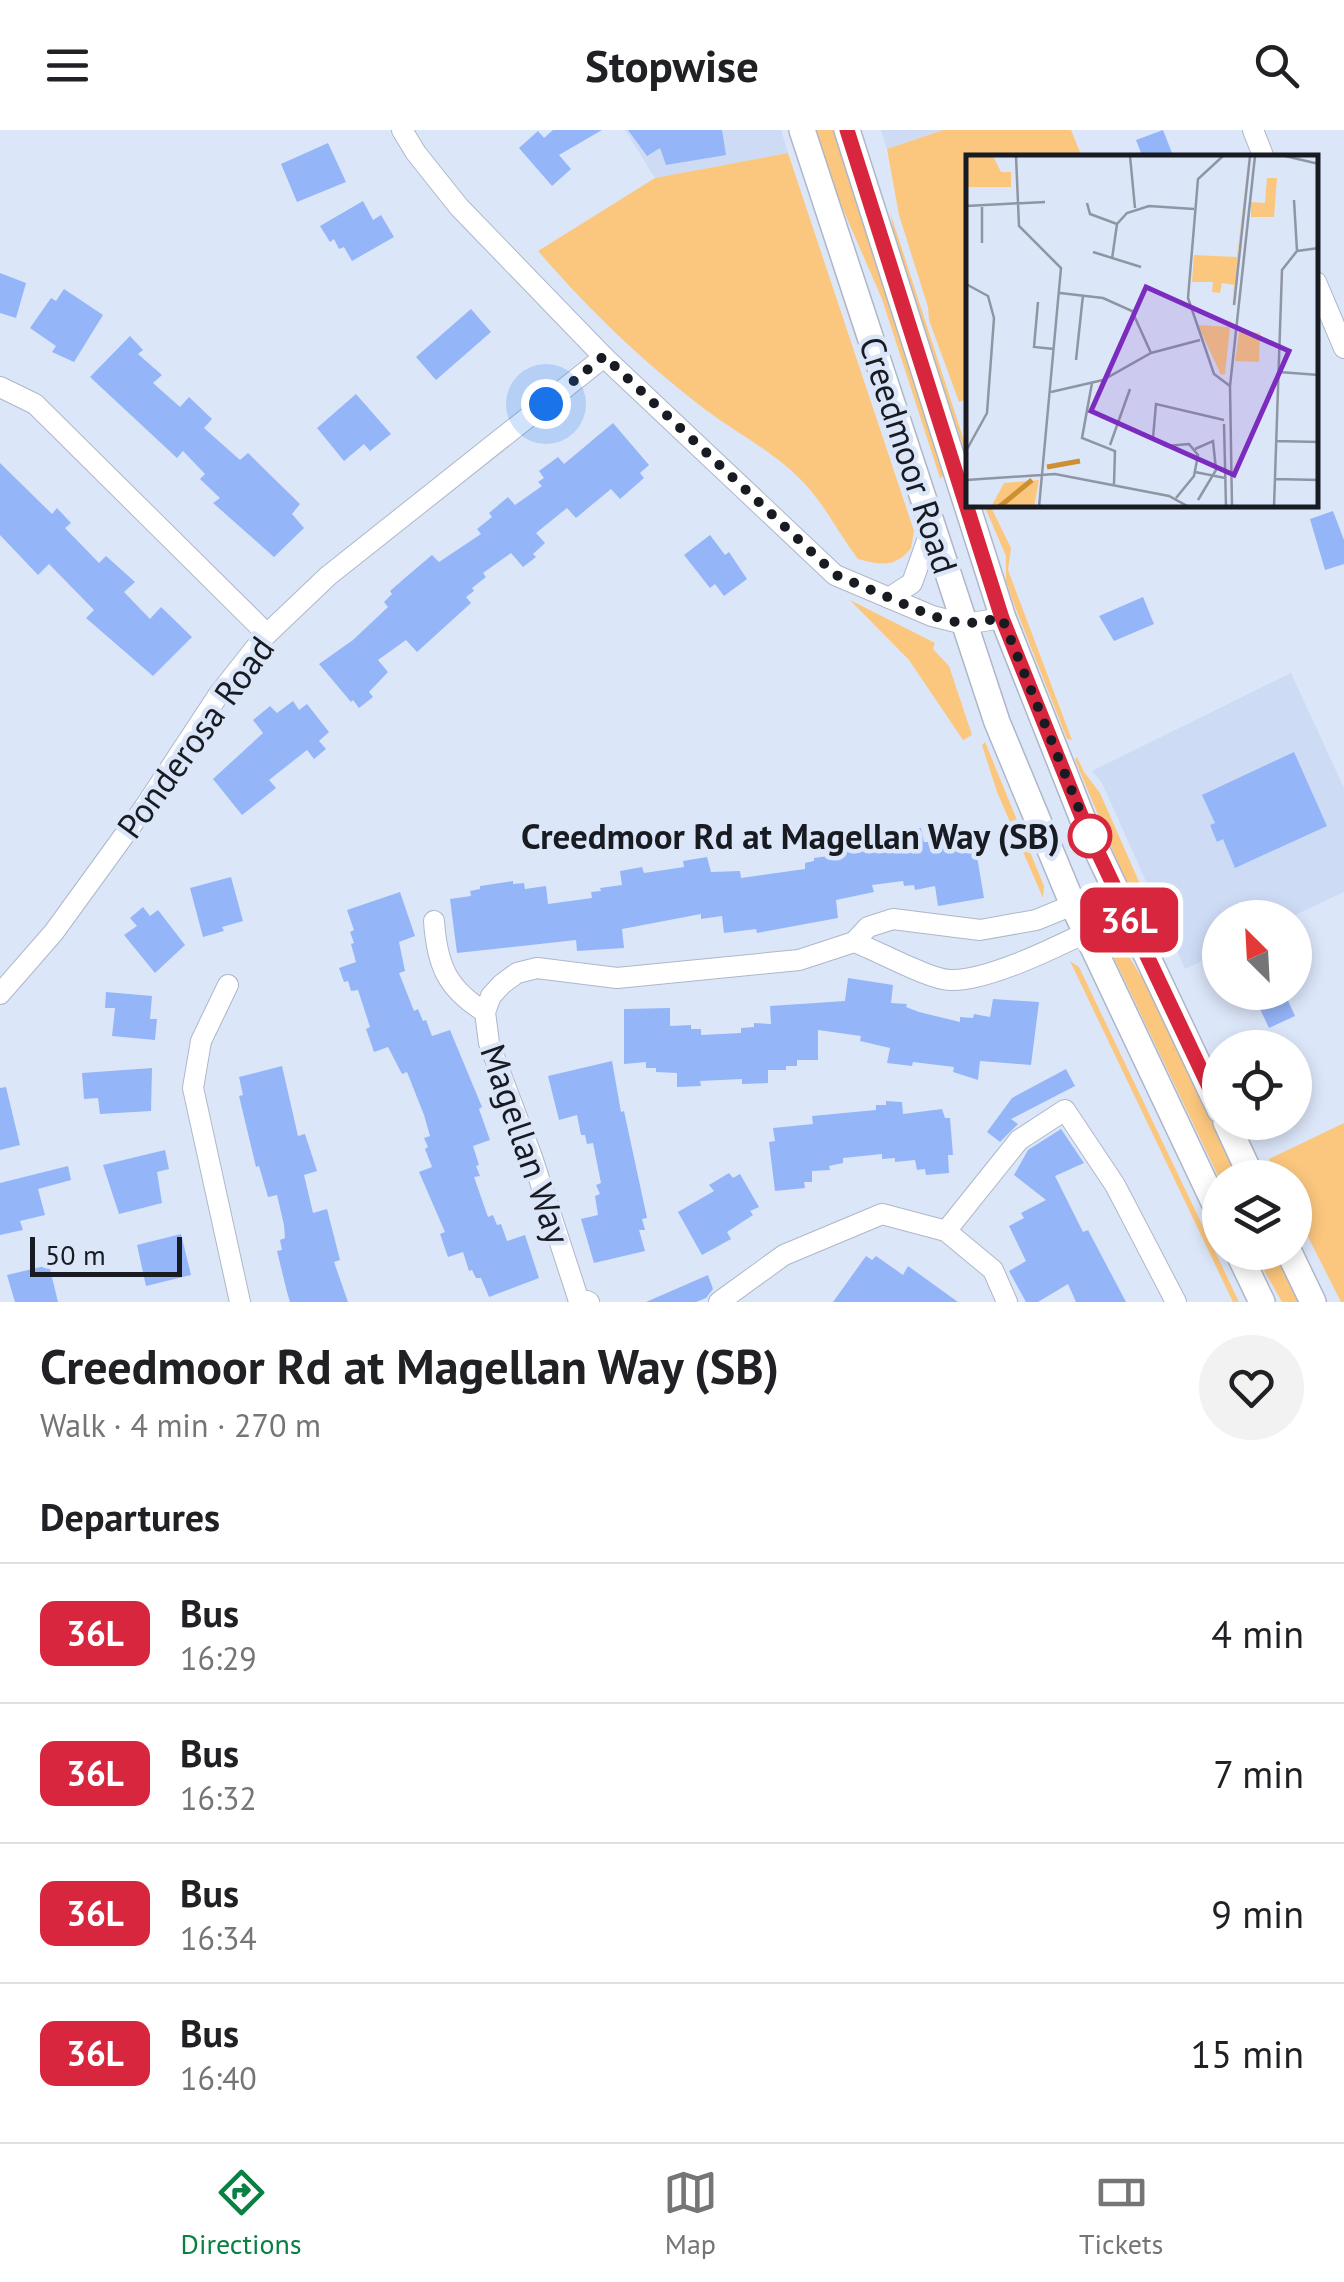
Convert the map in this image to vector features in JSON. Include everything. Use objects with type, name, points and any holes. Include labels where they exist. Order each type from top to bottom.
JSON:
[{"type":"main road","name":"Creedmoor Road","points":[[802,130],[1003,736],[1072,905],[1202,1177]]},
{"type":"main road","name":"Creedmoor Road","points":[[847,130],[966,505]]},
{"type":"main road","name":"Creedmoor Road","points":[[967,508],[1002,618],[1085,825],[1202,1072]]},
{"type":"main road","points":[[1247,1270],[1262,1302]]},
{"type":"main road","points":[[1298,1270],[1313,1302]]},
{"type":"street","points":[[402,130],[459,206],[604,356],[836,575],[932,616],[964,624],[1002,618]]},
{"type":"street","points":[[1253,130],[1263,155]]},
{"type":"street","points":[[1319,289],[1343,341]]},
{"type":"street","name":"Ponderosa Road","points":[[0,994],[54,932],[144,808],[218,694],[267,634],[328,576],[604,356]]},
{"type":"street","points":[[0,388],[35,404],[267,634]]},
{"type":"street","points":[[890,598],[912,583],[933,524]]},
{"type":"street","name":"Magellan Way","points":[[588,1302],[578,1298],[532,1157],[489,1043],[485,1012],[491,996],[502,984],[517,973],[536,968],[617,978],[798,960],[854,942],[868,926],[893,918],[980,930],[1036,920],[1072,905]]},
{"type":"street","points":[[434,921],[438,955],[452,986],[464,1000],[485,1012]]},
{"type":"street","points":[[854,942],[928,975],[951,980],[1000,969],[1085,932]]},
{"type":"street","points":[[228,985],[201,1041],[193,1088],[240,1302]]},
{"type":"street","points":[[946,1231],[1019,1140],[1065,1110],[1115,1185],[1176,1302]]},
{"type":"street","points":[[719,1302],[784,1255],[882,1214],[946,1231],[993,1270],[1007,1302]]},
{"type":"shaded area","points":[[625,130],[781,130],[788,153],[655,178]]},
{"type":"shaded area","points":[[788,130],[792,130],[921,539]]},
{"type":"shaded area","points":[[816,130],[836,130],[947,475],[940,478],[882,299],[839,200]]},
{"type":"shaded area","points":[[881,130],[942,130],[887,149]]},
{"type":"shaded area","points":[[943,130],[1071,130],[1081,155],[966,155],[966,399],[959,402],[929,320],[899,215],[887,149]]},
{"type":"shaded area","points":[[788,153],[914,531],[911,548],[893,562],[858,559],[794,473],[660,373],[538,251],[655,178]]},
{"type":"shaded area","points":[[890,212],[966,456],[895,239]]},
{"type":"shaded area","points":[[985,508],[991,508],[1011,548],[1008,570],[1072,740],[1067,739],[1012,599],[1006,581],[1006,556]]},
{"type":"shaded area","points":[[850,600],[935,643],[933,649],[949,666],[972,735],[963,740],[909,660]]},
{"type":"shaded area","points":[[1291,673],[1344,788],[1344,892],[1312,907],[1312,900],[1202,900],[1202,961],[1185,969],[1102,783],[1092,771]]},
{"type":"shaded area","points":[[985,742],[1044,886],[1043,898],[997,792],[982,745]]},
{"type":"shaded area","points":[[1077,757],[1100,793],[1158,925],[1156,929],[1150,928],[1140,915]]},
{"type":"shaded area","points":[[1099,908],[1147,986],[1202,1098],[1202,1140],[1223,1140],[1233,1160],[1210,1160],[1092,912]]},
{"type":"shaded area","points":[[1070,961],[1079,967],[1202,1225],[1202,1237]]},
{"type":"shaded area","points":[[1344,1123],[1344,1302],[1312,1245],[1312,1160],[1269,1159]]},
{"type":"shaded area","points":[[1218,1270],[1224,1270],[1239,1302],[1233,1302]]},
{"type":"shaded area","points":[[1264,1270],[1287,1270],[1303,1302],[1282,1302]]},
{"type":"building","points":[[553,130],[602,130],[559,155],[571,169],[552,186],[519,148],[538,131],[544,138]]},
{"type":"building","points":[[628,130],[722,130],[726,155],[666,165],[660,148],[647,156]]},
{"type":"building","points":[[1163,130],[1173,155],[1142,155],[1136,140]]},
{"type":"building","points":[[328,143],[346,182],[297,202],[281,164]]},
{"type":"building","points":[[363,201],[373,220],[381,215],[394,237],[352,261],[344,247],[339,249],[334,239],[330,242],[320,226]]},
{"type":"building","points":[[0,273],[26,283],[16,318],[0,313]]},
{"type":"building","points":[[64,289],[103,315],[74,362],[52,352],[56,346],[30,328],[51,298],[56,301]]},
{"type":"building","points":[[471,309],[491,332],[436,380],[416,357]]},
{"type":"building","points":[[130,336],[143,350],[138,354],[162,375],[153,383],[180,407],[189,397],[212,419],[204,428],[240,460],[248,453],[300,504],[292,514],[304,528],[274,557],[213,503],[220,498],[200,479],[205,474],[183,451],[177,458],[90,377]]},
{"type":"building","points":[[356,394],[391,434],[370,451],[364,444],[344,461],[317,428]]},
{"type":"building","points":[[613,423],[649,465],[640,473],[644,478],[620,499],[611,489],[576,518],[567,508],[536,533],[545,543],[533,554],[536,557],[523,567],[511,553],[483,573],[486,577],[466,597],[471,603],[417,652],[406,640],[378,660],[388,672],[369,692],[373,697],[359,708],[351,702],[319,664],[353,640],[388,607],[384,602],[392,594],[390,591],[432,555],[439,562],[481,534],[477,529],[508,497],[515,505],[542,486],[538,482],[544,478],[539,471],[558,457],[564,464]]},
{"type":"building","points":[[0,463],[52,514],[57,508],[71,523],[65,528],[99,563],[106,556],[135,582],[124,592],[150,619],[161,607],[192,637],[153,676],[86,618],[94,610],[49,564],[38,575],[0,535]]},
{"type":"building","points":[[1333,511],[1344,540],[1344,564],[1325,570],[1310,519]]},
{"type":"building","points":[[710,535],[725,555],[729,552],[747,579],[724,596],[715,584],[710,588],[684,555]]},
{"type":"building","points":[[1143,597],[1154,624],[1114,641],[1099,616]]},
{"type":"building","points":[[293,701],[299,710],[307,704],[329,732],[319,741],[326,749],[314,759],[307,750],[269,780],[276,788],[242,815],[213,779],[263,733],[253,720],[270,706],[277,713]]},
{"type":"building","points":[[1294,752],[1327,826],[1235,868],[1223,839],[1217,842],[1210,825],[1215,823],[1202,795]]},
{"type":"building","points":[[921,828],[924,842],[954,842],[955,848],[975,844],[984,898],[938,906],[935,886],[915,890],[914,885],[904,886],[903,881],[872,885],[874,892],[836,900],[838,918],[757,933],[756,929],[724,933],[722,916],[701,919],[701,914],[622,929],[624,948],[577,951],[576,940],[457,953],[450,899],[471,896],[470,891],[480,886],[513,881],[524,883],[525,889],[546,886],[548,904],[592,898],[591,892],[601,891],[600,888],[622,885],[620,871],[642,867],[644,873],[684,867],[683,861],[707,857],[711,872],[740,871],[741,878],[805,869],[805,863],[814,858],[835,855],[833,841],[856,837],[856,843],[898,838],[897,831]]},
{"type":"building","points":[[231,877],[243,921],[203,937],[190,888]]},
{"type":"building","points":[[400,892],[415,936],[399,942],[405,971],[399,973],[414,1011],[418,1009],[423,1021],[426,1020],[432,1036],[450,1030],[482,1107],[479,1109],[490,1140],[473,1146],[480,1176],[474,1177],[488,1217],[493,1215],[497,1225],[501,1224],[507,1241],[525,1235],[539,1278],[489,1297],[481,1278],[469,1271],[463,1252],[448,1257],[440,1234],[445,1232],[419,1172],[432,1167],[425,1149],[428,1147],[424,1138],[430,1136],[424,1115],[407,1072],[402,1074],[388,1047],[374,1052],[358,990],[351,991],[339,968],[356,962],[350,932],[354,930],[347,910]]},
{"type":"building","points":[[143,907],[150,916],[158,910],[185,945],[155,973],[124,935],[137,926],[130,918]]},
{"type":"building","points":[[848,978],[893,985],[891,1003],[907,1004],[906,1007],[919,1012],[960,1022],[960,1017],[973,1018],[974,1014],[990,1017],[993,999],[1039,1002],[1031,1065],[980,1061],[978,1080],[953,1072],[954,1067],[887,1063],[890,1048],[860,1041],[861,1036],[818,1030],[818,1060],[797,1060],[797,1066],[786,1066],[786,1070],[768,1070],[768,1083],[742,1084],[742,1079],[700,1081],[701,1086],[677,1087],[677,1073],[656,1072],[656,1068],[646,1068],[646,1062],[624,1064],[624,1009],[670,1008],[670,1026],[691,1025],[691,1029],[701,1029],[701,1035],[741,1033],[741,1028],[754,1027],[754,1023],[771,1024],[770,1006],[845,1001]]},
{"type":"building","points":[[106,992],[152,996],[150,1019],[157,1019],[155,1040],[112,1036],[115,1008],[105,1008]]},
{"type":"building","points":[[1260,1010],[1292,1010],[1295,1016],[1269,1028]]},
{"type":"building","points":[[612,1061],[647,1218],[642,1219],[645,1230],[639,1230],[645,1251],[594,1263],[581,1219],[598,1215],[595,1196],[600,1194],[596,1185],[601,1183],[593,1143],[587,1144],[585,1135],[581,1135],[577,1115],[559,1120],[548,1076]]},
{"type":"building","points":[[282,1066],[298,1136],[305,1134],[317,1171],[304,1175],[313,1213],[327,1209],[340,1260],[334,1262],[348,1302],[290,1302],[287,1292],[277,1251],[282,1250],[280,1240],[285,1238],[277,1195],[268,1197],[259,1166],[256,1167],[239,1096],[243,1095],[239,1077]]},
{"type":"building","points":[[152,1068],[151,1111],[100,1114],[98,1098],[84,1099],[82,1073]]},
{"type":"building","points":[[1066,1069],[1075,1086],[1011,1119],[1018,1124],[1000,1142],[987,1132],[1012,1098]]},
{"type":"building","points":[[6,1087],[20,1145],[0,1150],[0,1088]]},
{"type":"building","points":[[886,1101],[902,1102],[903,1114],[942,1109],[945,1118],[950,1118],[953,1155],[948,1155],[949,1173],[926,1175],[925,1169],[917,1170],[915,1160],[895,1162],[895,1158],[882,1159],[882,1154],[843,1158],[843,1163],[829,1166],[830,1170],[812,1171],[812,1182],[804,1182],[805,1188],[775,1191],[769,1142],[775,1141],[773,1128],[813,1124],[812,1116],[876,1110],[876,1105],[886,1105]]},
{"type":"building","points":[[1061,1129],[1084,1163],[1055,1176],[1083,1232],[1088,1230],[1126,1302],[1076,1302],[1068,1284],[1038,1302],[1026,1302],[1009,1271],[1026,1261],[1009,1226],[1024,1218],[1021,1213],[1046,1200],[1014,1175],[1028,1150]]},
{"type":"building","points":[[165,1150],[169,1169],[157,1172],[162,1203],[119,1214],[103,1165]]},
{"type":"building","points":[[68,1166],[71,1180],[38,1189],[45,1215],[20,1221],[23,1230],[0,1235],[0,1183]]},
{"type":"building","points":[[729,1173],[733,1178],[740,1174],[759,1207],[727,1232],[731,1239],[702,1255],[678,1212],[714,1191],[709,1185]]},
{"type":"building","points":[[181,1234],[191,1275],[146,1286],[137,1245]]},
{"type":"building","points":[[866,1256],[872,1260],[876,1256],[903,1275],[908,1266],[958,1302],[833,1302]]},
{"type":"building","points":[[49,1265],[58,1302],[15,1302],[7,1275]]},
{"type":"building","points":[[708,1275],[713,1289],[706,1298],[696,1302],[646,1302]]},
{"type":"bus line","name":"36L","points":[[847,130],[966,505]]},
{"type":"bus line","name":"36L","points":[[967,508],[1002,618],[1085,825],[1202,1071]]},
{"type":"place","name":"Creedmoor Rd at Magellan Way (SB)","points":[[1090,836]]},
{"type":"route","points":[[546,404],[604,356],[836,575],[932,616],[964,624],[1002,618],[1092,841],[1090,836]]}]
